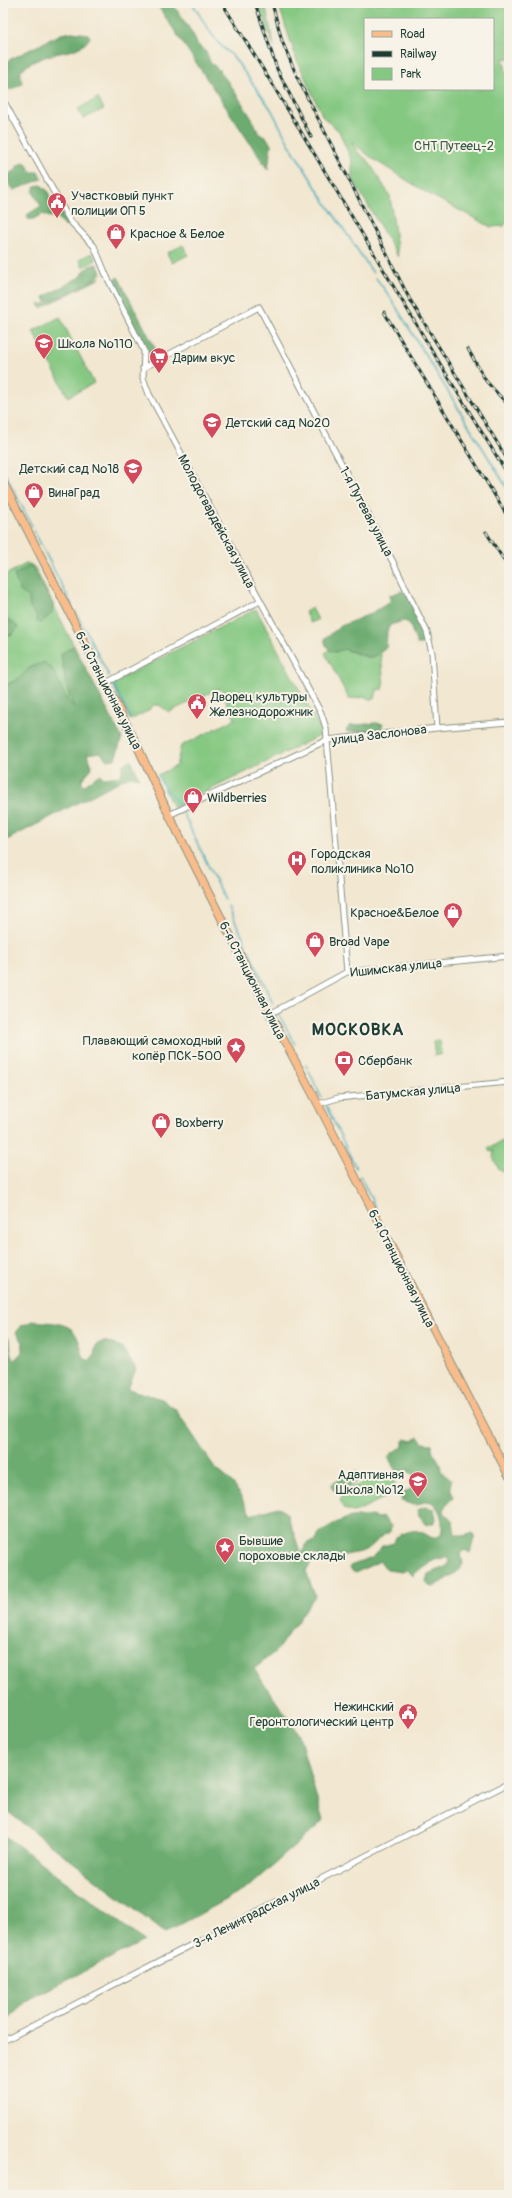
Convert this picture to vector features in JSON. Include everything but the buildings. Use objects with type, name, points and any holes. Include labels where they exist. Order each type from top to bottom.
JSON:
[{"type":"main road","name":"6-я Станционная улица","points":[[3,482],[106,683],[169,815],[270,1014],[318,1104],[509,1476]]},
{"type":"street","name":"Молодогвардейская улица","points":[[3,100],[70,220],[94,246],[107,277],[144,351],[143,378],[151,398],[321,713],[326,728],[347,972]]},
{"type":"street","name":"1-я Путевая улица","points":[[143,368],[259,307],[393,562],[427,632],[432,653],[437,728]]},
{"type":"street","points":[[106,683],[260,601]]},
{"type":"street","name":"улица Заслонова","points":[[169,815],[327,740],[509,722]]},
{"type":"street","name":"Ишимская улица","points":[[270,1014],[347,972],[509,956]]},
{"type":"street","name":"Батумская улица","points":[[318,1104],[338,1098],[509,1082]]},
{"type":"street","name":"3-я Ленинградская улица","points":[[3,2041],[509,1783]]},
{"type":"green space","points":[[156,3],[172,3],[193,34],[197,44],[207,53],[210,62],[220,71],[233,89],[254,122],[259,134],[267,138],[271,145],[268,170]]},
{"type":"green space","points":[[259,3],[265,3],[274,47],[260,9]]},
{"type":"green space","name":"СНТ Путеец-2","points":[[278,3],[509,3],[509,59],[503,58],[509,83],[509,219],[504,226],[491,227],[427,193],[373,159],[352,142],[357,151],[369,162],[390,196],[398,257],[352,178],[352,162],[339,131],[323,117],[296,58]]},
{"type":"green space","points":[[72,32],[88,34],[90,37],[82,46],[44,57],[26,66],[20,71],[22,84],[10,90],[4,85],[3,67],[9,60],[61,34]]},
{"type":"green space","points":[[98,98],[104,109],[83,119],[78,109]]},
{"type":"green space","points":[[23,162],[26,163],[31,172],[38,172],[42,179],[14,190],[10,187],[8,179],[10,173],[17,170],[17,166]]},
{"type":"green space","points":[[41,185],[48,191],[52,206],[58,206],[67,224],[65,227],[56,216],[49,217],[43,214],[31,220],[28,219],[27,215],[41,206],[33,192],[35,186]]},
{"type":"green space","points":[[183,245],[188,255],[172,263],[167,253]]},
{"type":"green space","points":[[92,253],[96,260],[83,267],[79,259]]},
{"type":"green space","points":[[97,264],[101,273],[98,276],[75,289],[46,302],[44,297],[83,275],[83,272],[89,266]]},
{"type":"green space","points":[[100,277],[99,279],[41,308],[39,304],[46,304]]},
{"type":"green space","points":[[118,277],[154,346],[156,351],[153,354],[146,350],[114,284],[115,279]]},
{"type":"green space","points":[[60,317],[94,383],[68,397],[33,331]]},
{"type":"green space","points":[[26,564],[30,564],[35,568],[74,646],[61,654],[67,689],[74,709],[67,701],[51,667],[29,668],[17,680],[3,686],[3,576]]},
{"type":"green space","points":[[31,565],[53,605],[52,613],[41,623],[37,622],[36,615],[30,609],[29,598],[20,591],[14,575]]},
{"type":"green space","points":[[402,591],[406,593],[425,632],[426,642],[417,644],[409,623],[404,621],[390,625],[387,631],[386,648],[376,656],[369,657],[344,649],[335,652],[329,650],[325,643],[325,638],[341,626],[370,614],[390,602],[390,595]]},
{"type":"green space","points":[[312,608],[318,620],[310,623],[305,612]]},
{"type":"green space","points":[[256,609],[323,734],[173,808],[158,775],[176,766],[181,746],[235,719],[220,688],[169,712],[159,705],[153,705],[148,711],[130,720],[112,683]]},
{"type":"green space","points":[[4,616],[18,627],[13,634],[3,637]]},
{"type":"green space","points":[[74,646],[122,738],[115,759],[107,760],[100,752],[87,754],[92,768],[82,779],[82,784],[85,785],[100,774],[104,778],[121,776],[123,764],[131,760],[139,778],[129,776],[3,842],[3,686],[17,680],[29,668],[44,662],[49,666],[57,678],[69,703],[74,708],[67,689],[61,654]]},
{"type":"green space","points":[[344,649],[369,658],[380,653],[384,686],[383,689],[377,690],[375,699],[369,700],[366,697],[349,699],[325,653],[329,650],[335,652]]},
{"type":"green space","points":[[376,723],[383,724],[380,730],[346,731],[349,726]]},
{"type":"green space","points":[[438,1040],[440,1041],[441,1054],[435,1056],[433,1042]]},
{"type":"green space","points":[[509,1138],[509,1174],[499,1170],[493,1157],[494,1151],[490,1152],[488,1148]]},
{"type":"green space","points":[[33,1321],[63,1325],[73,1330],[84,1358],[89,1361],[94,1355],[96,1345],[104,1341],[122,1347],[136,1369],[128,1389],[162,1399],[176,1410],[215,1468],[233,1483],[251,1515],[278,1507],[287,1514],[301,1554],[307,1543],[316,1541],[318,1535],[324,1530],[349,1518],[371,1516],[377,1518],[383,1517],[391,1526],[390,1532],[385,1534],[363,1551],[328,1557],[321,1557],[314,1554],[310,1555],[310,1564],[306,1571],[315,1596],[277,1650],[254,1669],[299,1735],[323,1821],[246,1889],[165,1933],[3,1808],[3,1339],[8,1337],[14,1361],[22,1352],[23,1342],[16,1333],[21,1326]]},
{"type":"green space","points":[[418,1437],[423,1443],[432,1444],[432,1450],[440,1463],[441,1471],[451,1479],[451,1491],[454,1497],[445,1506],[444,1512],[453,1521],[455,1534],[464,1536],[473,1533],[475,1535],[470,1553],[465,1550],[461,1554],[463,1564],[457,1572],[433,1587],[429,1586],[426,1581],[428,1574],[447,1566],[449,1563],[448,1558],[433,1561],[424,1566],[413,1576],[407,1570],[402,1572],[387,1570],[380,1561],[355,1573],[350,1569],[350,1566],[372,1558],[382,1546],[394,1543],[396,1537],[407,1532],[418,1531],[432,1538],[440,1536],[442,1523],[440,1513],[431,1502],[429,1501],[413,1505],[401,1501],[403,1493],[416,1486],[418,1481],[412,1474],[396,1471],[388,1457],[393,1452],[403,1447],[403,1441],[405,1439],[413,1441]]},
{"type":"green space","points":[[355,1471],[359,1473],[360,1477],[356,1482],[338,1493],[332,1489],[332,1484]]},
{"type":"green space","points":[[383,1474],[390,1476],[394,1481],[395,1487],[392,1494],[357,1511],[353,1512],[344,1509],[340,1501],[343,1492]]},
{"type":"green space","points":[[425,1507],[434,1509],[436,1518],[435,1522],[427,1525],[418,1514],[417,1510]]},
{"type":"green space","points":[[3,1834],[144,1941],[29,1999],[3,2024]]},
{"type":"waterway","points":[[192,3],[215,38],[232,55],[271,109],[288,142],[322,197],[373,273]]},
{"type":"waterway","points":[[376,278],[390,297],[509,491]]},
{"type":"waterway","points":[[3,469],[32,526]]},
{"type":"waterway","points":[[34,531],[72,605]]},
{"type":"waterway","points":[[76,612],[109,676]]},
{"type":"waterway","points":[[113,684],[130,717]]},
{"type":"waterway","points":[[158,774],[164,787],[180,806]]},
{"type":"waterway","points":[[183,813],[224,899]]},
{"type":"waterway","points":[[228,906],[247,946]]},
{"type":"waterway","points":[[249,950],[273,1004]]},
{"type":"waterway","points":[[278,1013],[295,1044]]},
{"type":"waterway","points":[[309,1071],[321,1097]]},
{"type":"waterway","points":[[326,1106],[356,1168]]},
{"type":"waterway","points":[[360,1176],[378,1213]]},
{"type":"railway","points":[[222,3],[509,476]]},
{"type":"railway","points":[[255,3],[277,69],[311,137]]},
{"type":"railway","points":[[272,3],[282,41],[298,79],[409,298],[509,462]]},
{"type":"railway","points":[[384,312],[509,519]]},
{"type":"railway","points":[[468,349],[486,381],[509,406]]},
{"type":"railway","points":[[486,532],[509,568]]},
{"type":"place","name":"Участковый пункт полиции ОП 5","points":[[57,219]]},
{"type":"place","name":"Красное & Белое","points":[[116,250]]},
{"type":"place","name":"Школа №110","points":[[44,360]]},
{"type":"place","name":"Дарим вкус","points":[[159,374]]},
{"type":"place","name":"Детский сад №20","points":[[212,439]]},
{"type":"place","name":"Детский сад №18","points":[[133,485]]},
{"type":"place","name":"ВинаГрад","points":[[34,509]]},
{"type":"place","name":"Дворец культуры Железнодорожник","points":[[197,720]]},
{"type":"place","name":"Wildberries","points":[[193,814]]},
{"type":"place","name":"Городская поликлиника №10","points":[[297,877]]},
{"type":"place","name":"Красное&Белое","points":[[453,929]]},
{"type":"place","name":"Broad Vape","points":[[315,958]]},
{"type":"place","name":"Плавающий самоходный копёр ПСК-500","points":[[236,1064]]},
{"type":"place","name":"Сбербанк","points":[[344,1077]]},
{"type":"place","name":"Boxberry","points":[[161,1139]]},
{"type":"place","name":"Адаптивная Школа №12","points":[[418,1498]]},
{"type":"place","name":"Бывшие пороховые склады","points":[[225,1564]]},
{"type":"place","name":"Нежинский Геронтологический центр","points":[[408,1730]]},
{"type":"district","name":"МОСКОВКА","points":[[358,1029]]}]
